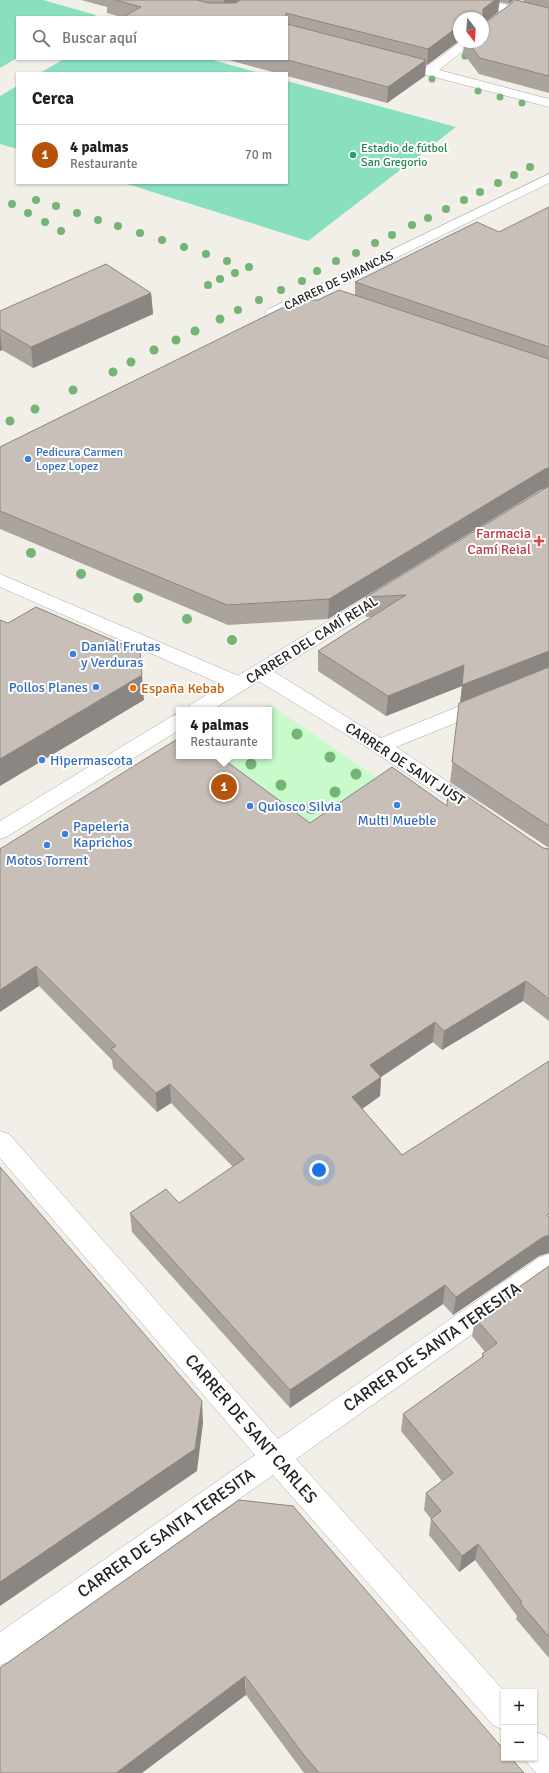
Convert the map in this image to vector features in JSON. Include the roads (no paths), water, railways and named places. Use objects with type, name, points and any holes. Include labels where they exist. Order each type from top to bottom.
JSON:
[{"type":"street","points":[[472,0],[549,19]]},
{"type":"street","points":[[499,18],[524,0]]},
{"type":"street","points":[[429,72],[460,48]]},
{"type":"street","points":[[384,60],[549,103]]},
{"type":"street","name":"CARRER DE SIMANCAS","points":[[256,321],[549,178]]},
{"type":"street","points":[[313,293],[335,301]]},
{"type":"street","points":[[0,580],[239,684]]},
{"type":"street","name":"CARRER DEL CAMÍ REIAL","points":[[202,707],[406,582]]},
{"type":"street","points":[[35,616],[56,604]]},
{"type":"street","name":"CARRER DE SANT JUST","points":[[259,672],[380,746],[490,821]]},
{"type":"street","points":[[380,746],[505,695]]},
{"type":"street","points":[[0,831],[176,723]]},
{"type":"street","name":"CARRER DE SANT CARLES","points":[[0,1141],[274,1457],[501,1711]]},
{"type":"street","name":"CARRER DE SANTA TERESITA","points":[[0,1650],[549,1265]]},
{"type":"street","points":[[537,1750],[549,1764]]},
{"type":"place","name":"Estadio de fútbol San Gregorio","points":[[353,155]]},
{"type":"place","name":"Pedicura Carmen Lopez Lopez","points":[[28,459]]},
{"type":"place","name":"Farmacia Camí Reial","points":[[539,541]]},
{"type":"place","name":"Danial Frutas y Verduras","points":[[73,654]]},
{"type":"place","name":"Pollos Planes","points":[[96,687]]},
{"type":"place","name":"España Kebab","points":[[133,688]]},
{"type":"place","name":"Hipermascota","points":[[42,760]]},
{"type":"place","name":"4 palmas","points":[[224,787]]},
{"type":"place","name":"Multi Mueble","points":[[397,805]]},
{"type":"place","name":"Quiosco Silvia","points":[[250,806]]},
{"type":"place","name":"Papelería Kaprichos","points":[[65,834]]},
{"type":"place","name":"Motos Torrent","points":[[47,845]]}]
